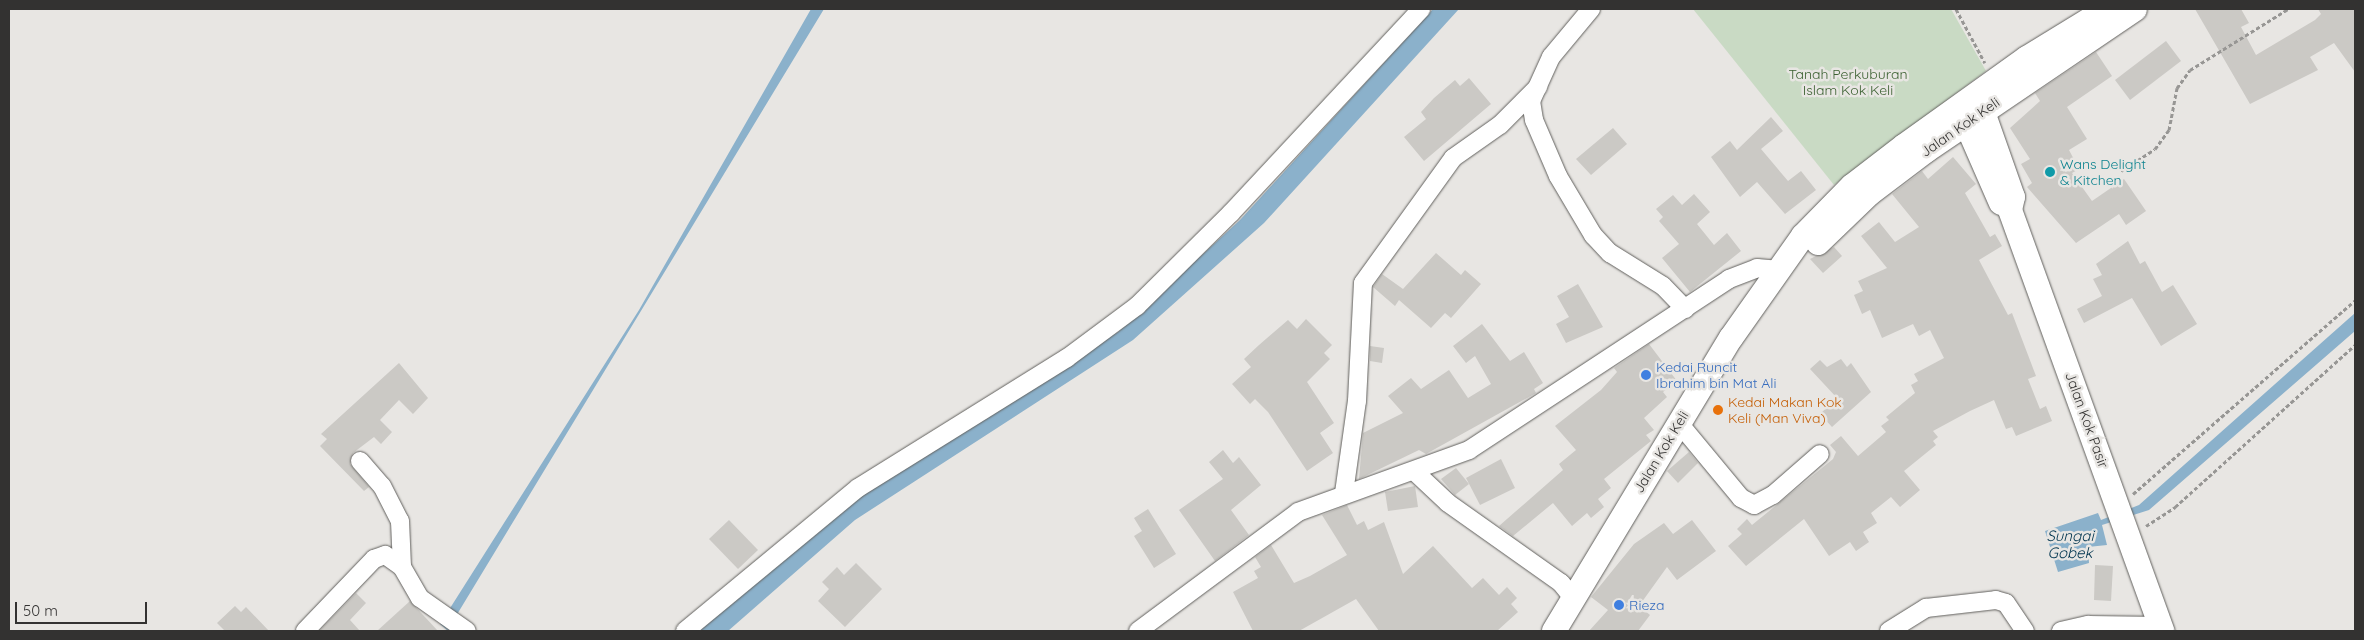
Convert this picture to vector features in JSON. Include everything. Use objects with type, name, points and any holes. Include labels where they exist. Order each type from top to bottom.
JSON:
[{"type":"street","points":[[685,631],[858,488],[1067,358],[1137,306],[1231,213],[1421,9]]},
{"type":"street","points":[[1591,9],[1551,57],[1531,101],[1534,120],[1580,216],[1610,253],[1663,286],[1685,309]]},
{"type":"street","name":"Jalan Kok Keli","points":[[1787,262],[1814,247],[1869,194],[1973,116],[2005,84],[2027,58],[2107,9]]},
{"type":"street","name":"Jalan Kok Keli","points":[[1554,631],[1678,422],[1803,236],[1852,186],[1904,146],[2005,84],[2135,9]]},
{"type":"street","points":[[1904,146],[1925,140],[1973,116],[2016,75],[2027,58]]},
{"type":"street","points":[[1927,150],[1960,148],[1995,167],[2005,84]]},
{"type":"street","points":[[1344,493],[1357,401],[1363,283],[1436,177],[1538,86]]},
{"type":"street","name":"Jalan Kok Pasir","points":[[1973,116],[1995,167],[2013,197],[2010,210],[2161,628]]},
{"type":"street","points":[[1141,630],[1282,522],[1344,493],[1415,472],[1469,450],[1515,423],[1685,309],[1748,270],[1787,262]]},
{"type":"street","points":[[1678,422],[1741,498],[1754,505],[1773,495],[1820,454]]},
{"type":"street","points":[[360,461],[382,486],[400,521],[402,567]]},
{"type":"street","points":[[1415,472],[1448,503],[1562,583],[1573,598]]},
{"type":"street","points":[[305,631],[378,556],[390,556],[402,567],[420,598],[455,622]]},
{"type":"street","points":[[1889,631],[1926,608],[1996,600],[2006,603],[2025,631]]},
{"type":"street","points":[[2061,631],[2088,625],[2161,628]]},
{"type":"path","points":[[1956,9],[2005,84]]},
{"type":"path","points":[[2121,171],[2154,149],[2169,130],[2176,88],[2190,70],[2288,9]]},
{"type":"path","points":[[2116,500],[2142,491],[2355,300]]},
{"type":"path","points":[[2128,538],[2175,507],[2355,344]]},
{"type":"green space","name":"Tanah Perkuburan Islam Kok Keli","points":[[1693,9],[1951,9],[1986,71],[1834,185]]},
{"type":"water","points":[[811,9],[824,9],[450,626],[455,631],[448,631],[440,624],[639,310]]},
{"type":"water","points":[[1433,9],[1459,9],[1264,223],[1133,340],[855,520],[728,631],[695,631],[857,492],[1118,332],[1240,220]]},
{"type":"water","name":"Sungai Gobek","points":[[2355,313],[2355,331],[2149,510],[2102,525],[2107,545],[2088,547],[2089,563],[2058,572],[2045,531],[2098,513],[2101,520],[2139,505]]},
{"type":"building","points":[[2195,9],[2241,9],[2249,23],[2241,27],[2256,55],[2315,20],[2321,14],[2318,9],[2355,9],[2355,72],[2334,43],[2310,57],[2318,70],[2250,104]]},
{"type":"building","points":[[2166,41],[2181,61],[2130,100],[2115,80]]},
{"type":"building","points":[[2096,52],[2112,76],[2067,107],[2087,139],[2069,150],[2079,169],[2072,173],[2092,201],[2124,179],[2146,211],[2126,225],[2119,214],[2076,243],[2027,187],[2032,183],[2021,164],[2030,159],[2010,128],[2040,101],[2035,93]]},
{"type":"building","points":[[1469,78],[1491,104],[1424,161],[1404,137],[1426,119],[1421,112],[1434,98],[1455,80],[1460,86]]},
{"type":"building","points":[[1771,117],[1783,131],[1761,149],[1788,181],[1801,171],[1816,190],[1785,214],[1757,182],[1740,197],[1711,157],[1730,141],[1737,150]]},
{"type":"building","points":[[1613,128],[1627,144],[1591,175],[1576,159]]},
{"type":"building","points":[[1953,157],[1976,184],[1965,193],[1990,237],[1995,234],[2002,246],[1979,260],[2008,315],[2012,313],[2036,376],[2028,379],[2040,409],[2046,406],[2052,421],[2016,436],[2012,427],[2006,429],[1994,400],[1970,411],[1933,431],[1938,437],[1933,441],[1936,445],[1904,471],[1920,490],[1900,507],[1891,497],[1871,513],[1877,523],[1863,532],[1869,542],[1856,551],[1850,542],[1829,556],[1804,519],[1746,566],[1728,546],[1742,534],[1737,529],[1747,519],[1752,525],[1833,459],[1836,452],[1830,445],[1841,436],[1858,456],[1886,432],[1881,426],[1889,420],[1886,417],[1915,393],[1911,385],[1918,381],[1914,374],[1944,358],[1930,330],[1919,336],[1913,324],[1882,338],[1870,310],[1862,314],[1854,295],[1863,291],[1858,281],[1887,268],[1861,236],[1879,222],[1895,242],[1919,227],[1892,194],[1922,171],[1928,179]]},
{"type":"building","points":[[1694,194],[1710,212],[1697,224],[1714,245],[1727,233],[1741,251],[1690,292],[1662,258],[1679,244],[1659,221],[1663,217],[1656,209],[1673,195],[1682,205]]},
{"type":"building","points":[[2128,241],[2140,264],[2145,261],[2162,292],[2173,285],[2197,324],[2161,346],[2132,298],[2084,323],[2077,309],[2102,296],[2093,279],[2102,275],[2096,264]]},
{"type":"building","points":[[1834,247],[1842,256],[1823,273],[1810,259]]},
{"type":"building","points":[[1436,253],[1461,275],[1465,270],[1481,284],[1451,318],[1445,313],[1431,328],[1399,300],[1395,306],[1373,287],[1382,274],[1403,289]]},
{"type":"building","points":[[1578,284],[1603,327],[1566,343],[1556,324],[1569,317],[1557,296]]},
{"type":"building","points":[[1306,319],[1332,345],[1324,353],[1330,359],[1307,382],[1334,423],[1320,433],[1333,453],[1307,471],[1268,412],[1255,399],[1250,404],[1232,384],[1251,367],[1244,359],[1259,345],[1288,320],[1297,329]]},
{"type":"building","points":[[1482,324],[1510,361],[1524,352],[1543,383],[1534,389],[1536,393],[1426,454],[1419,450],[1359,479],[1363,433],[1403,413],[1388,396],[1411,378],[1421,389],[1449,370],[1468,398],[1491,384],[1475,356],[1466,363],[1453,346]]},
{"type":"building","points":[[1649,344],[1677,381],[1663,392],[1667,397],[1644,418],[1654,430],[1646,435],[1651,441],[1604,479],[1611,488],[1598,499],[1604,507],[1591,518],[1587,513],[1572,526],[1553,503],[1513,536],[1499,526],[1563,470],[1559,464],[1576,450],[1555,426],[1601,390],[1617,372],[1614,368]]},
{"type":"building","points":[[1370,346],[1384,348],[1382,363],[1370,361]]},
{"type":"building","points":[[1841,359],[1847,367],[1851,363],[1871,392],[1832,427],[1820,414],[1837,398],[1810,369],[1820,360],[1827,367]]},
{"type":"building","points":[[399,363],[428,398],[413,414],[399,400],[380,420],[392,432],[381,444],[374,437],[353,453],[350,464],[369,487],[364,491],[320,446],[327,439],[321,434]]},
{"type":"building","points":[[1223,450],[1233,463],[1239,457],[1261,485],[1231,510],[1249,535],[1215,561],[1179,510],[1223,479],[1209,462]]},
{"type":"building","points":[[1689,452],[1698,463],[1678,483],[1667,471]]},
{"type":"building","points":[[1501,459],[1515,488],[1480,505],[1466,478]]},
{"type":"building","points":[[1456,468],[1469,484],[1455,495],[1441,479]]},
{"type":"building","points":[[1415,486],[1418,507],[1388,511],[1385,492]]},
{"type":"building","points":[[1347,505],[1357,525],[1364,521],[1368,530],[1384,522],[1403,574],[1433,546],[1472,588],[1483,578],[1499,595],[1507,587],[1517,598],[1511,604],[1518,612],[1497,631],[1379,631],[1356,599],[1299,631],[1253,631],[1233,592],[1258,578],[1254,571],[1261,567],[1255,557],[1271,545],[1294,583],[1310,576],[1347,555],[1322,515]]},
{"type":"building","points":[[1148,509],[1176,554],[1154,568],[1134,536],[1142,531],[1134,518]]},
{"type":"building","points":[[729,520],[758,550],[738,569],[709,539]]},
{"type":"building","points":[[1692,520],[1716,551],[1677,580],[1667,567],[1639,606],[1650,615],[1638,631],[1589,631],[1608,610],[1591,597],[1634,544],[1664,523],[1673,534]]},
{"type":"building","points":[[856,563],[882,589],[845,627],[818,601],[829,589],[822,582],[837,567],[844,575]]},
{"type":"building","points":[[2095,565],[2113,566],[2111,601],[2094,600]]},
{"type":"building","points":[[356,593],[366,603],[350,620],[360,631],[319,631]]},
{"type":"building","points":[[410,601],[438,631],[377,631]]},
{"type":"building","points":[[235,606],[241,612],[246,607],[269,631],[225,631],[217,623]]},
{"type":"place","name":"Wans Delight & Kitchen","points":[[2050,172]]},
{"type":"place","name":"Kedai Runcit Ibrahim bin Mat Ali","points":[[1646,375]]},
{"type":"place","name":"Kedai Makan Kok Keli (Man Viva)","points":[[1718,410]]},
{"type":"place","name":"Rieza","points":[[1619,605]]}]
